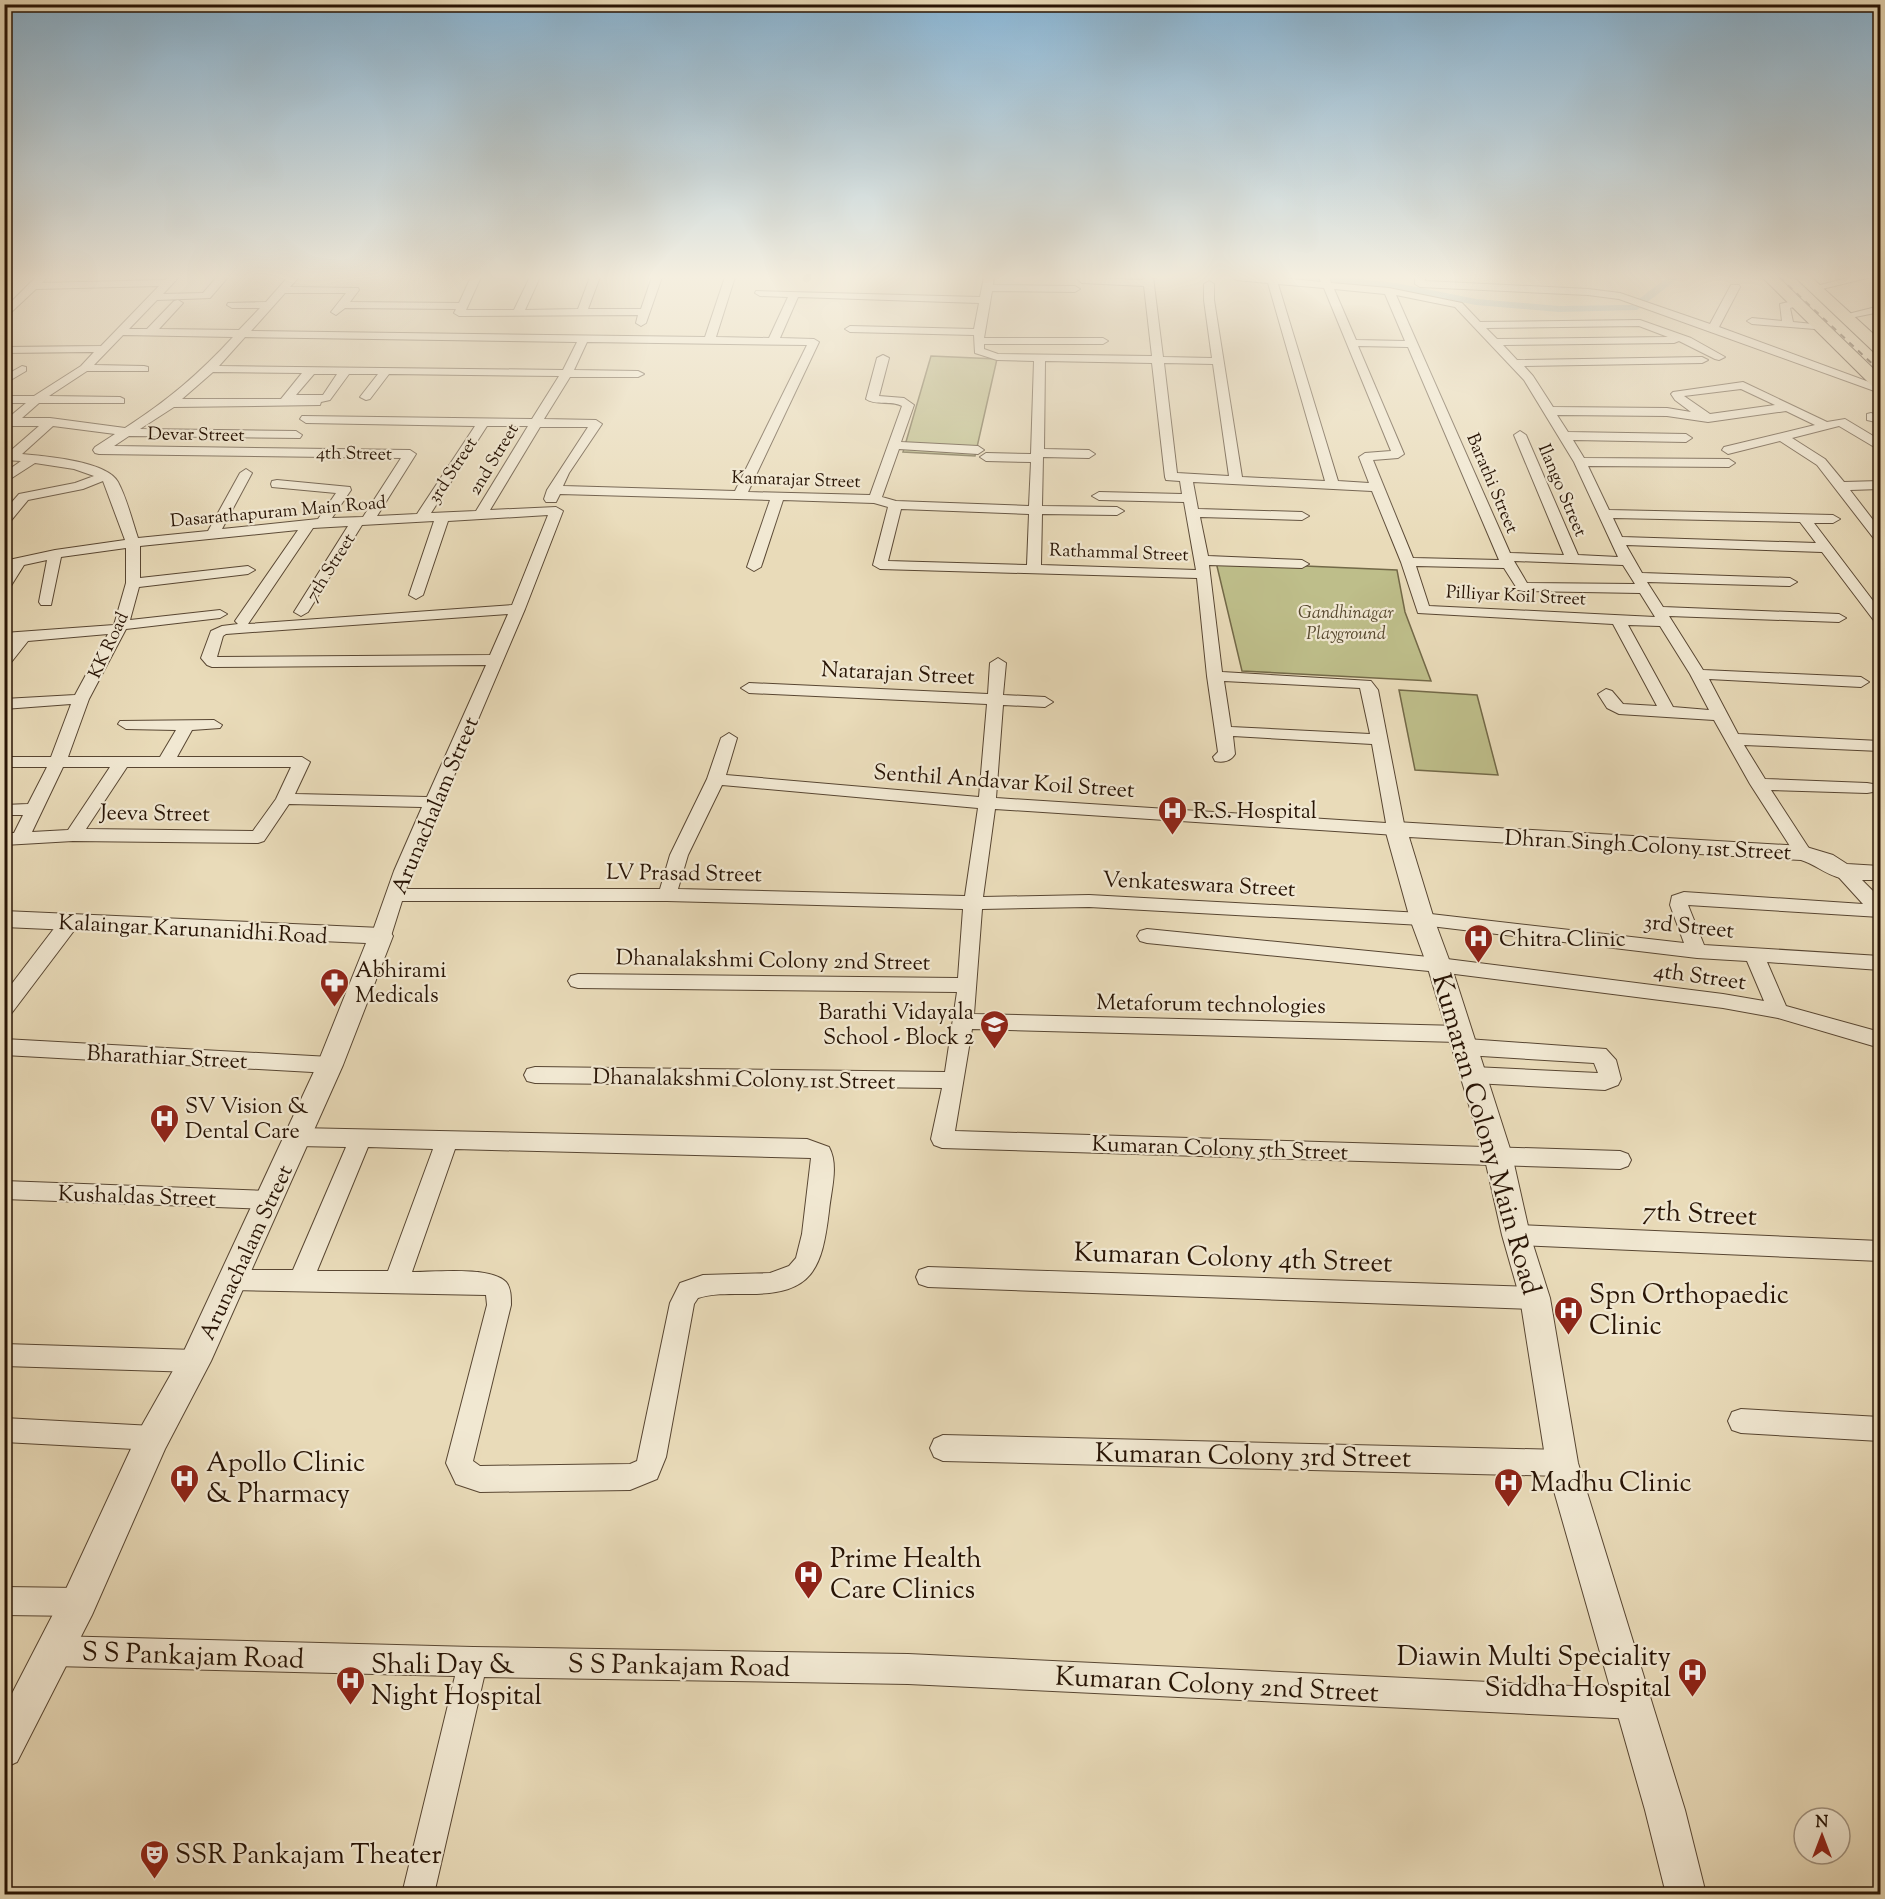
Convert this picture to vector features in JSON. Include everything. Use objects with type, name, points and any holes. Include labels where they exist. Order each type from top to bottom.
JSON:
[{"type":"main road","points":[[1862,366],[1881,384]]},
{"type":"street","points":[[8,422],[37,399],[88,366]]},
{"type":"street","points":[[74,466],[171,403],[213,366]]},
{"type":"street","name":"2nd Street","points":[[481,514],[570,366]]},
{"type":"street","points":[[740,495],[803,366]]},
{"type":"street","points":[[875,499],[908,405],[900,400],[872,399],[881,366]]},
{"type":"street","points":[[1034,569],[1040,366]]},
{"type":"street","points":[[1160,366],[1171,477],[1376,487]]},
{"type":"street","points":[[1219,366],[1236,479]]},
{"type":"street","points":[[1297,366],[1333,485]]},
{"type":"street","name":"Pilliyar Koil Street","points":[[1362,366],[1398,454],[1365,457],[1408,562],[1423,610],[1618,620],[1663,617],[1839,618]]},
{"type":"street","name":"Barathi Street","points":[[1423,366],[1506,561],[1523,587],[1642,583]]},
{"type":"street","points":[[1517,366],[1529,378],[1580,462],[1627,561],[1698,674],[1732,739],[1803,853]]},
{"type":"street","points":[[1613,366],[1623,377]]},
{"type":"street","points":[[1815,366],[1881,390]]},
{"type":"street","points":[[85,368],[144,369]]},
{"type":"street","points":[[4,381],[22,369]]},
{"type":"street","points":[[210,369],[638,374]]},
{"type":"street","points":[[311,370],[287,399],[326,398],[346,370]]},
{"type":"street","points":[[366,397],[387,371]]},
{"type":"street","points":[[1708,418],[1679,398],[1677,394],[1743,384],[1826,426]]},
{"type":"street","points":[[4,399],[120,401]]},
{"type":"street","points":[[171,403],[316,403],[296,435],[289,452]]},
{"type":"street","points":[[1547,411],[1667,412],[1708,418],[1790,407]]},
{"type":"street","points":[[306,419],[596,424],[553,490],[549,504],[556,511]]},
{"type":"street","points":[[8,422],[50,422],[128,432],[296,435]]},
{"type":"street","points":[[8,457],[50,422]]},
{"type":"street","name":"3rd Street","points":[[421,518],[483,422]]},
{"type":"street","points":[[1728,450],[1841,422],[1881,445]]},
{"type":"street","name":"Ilango Street","points":[[1520,435],[1573,559]]},
{"type":"street","points":[[1563,436],[1686,438]]},
{"type":"street","points":[[1782,437],[1821,462],[1881,537]]},
{"type":"street","points":[[895,445],[1037,456],[1089,454]]},
{"type":"street","name":"Devar Street","points":[[100,449],[289,452]]},
{"type":"street","name":"4th Street","points":[[289,452],[410,453],[363,521]]},
{"type":"street","points":[[8,457],[74,466],[105,476]]},
{"type":"street","points":[[4,479],[31,460]]},
{"type":"street","points":[[1580,462],[1729,463]]},
{"type":"street","points":[[213,534],[246,473]]},
{"type":"street","points":[[4,520],[24,497],[78,486],[105,476]]},
{"type":"street","name":"KK Road","points":[[12,838],[34,809],[58,761],[81,699],[120,627],[133,583],[133,543],[111,481],[105,476]]},
{"type":"street","points":[[1186,478],[1203,567],[1215,676],[1227,754],[1221,757]]},
{"type":"street","points":[[242,621],[315,524],[345,490],[277,484]]},
{"type":"street","points":[[1842,486],[1881,485]]},
{"type":"street","name":"Kamarajar Street","points":[[553,490],[875,499],[895,505],[1117,511]]},
{"type":"street","points":[[754,567],[778,496]]},
{"type":"street","points":[[1099,496],[1190,498]]},
{"type":"street","name":"Rathammal Street","points":[[895,505],[880,565],[1034,569],[1302,564]]},
{"type":"street","name":"Dasarathapuram Main Road","points":[[12,564],[55,554],[133,543],[315,524],[556,511]]},
{"type":"street","name":"Arunachalam Street","points":[[4,1749],[79,1602],[153,1438],[195,1361],[298,1137],[330,1065],[432,802],[518,609],[556,511]]},
{"type":"street","points":[[1192,513],[1302,516]]},
{"type":"street","points":[[1604,514],[1833,519]]},
{"type":"street","points":[[416,595],[443,516]]},
{"type":"street","points":[[1805,519],[1881,618]]},
{"type":"street","name":"7th Street","points":[[301,612],[363,521]]},
{"type":"street","points":[[1618,541],[1828,548]]},
{"type":"street","points":[[46,602],[55,554]]},
{"type":"street","points":[[1408,562],[1573,559],[1627,561]]},
{"type":"street","points":[[4,586],[12,564]]},
{"type":"street","points":[[133,583],[248,570]]},
{"type":"street","points":[[1642,583],[1790,582]]},
{"type":"street","points":[[495,660],[212,662],[208,658],[216,634],[222,630],[518,609]]},
{"type":"street","points":[[4,638],[120,627],[220,614]]},
{"type":"street","points":[[1618,620],[1667,711]]},
{"type":"street","points":[[4,662],[24,636]]},
{"type":"street","points":[[954,1080],[968,985],[973,903],[987,803],[997,699],[998,663]]},
{"type":"street","points":[[1698,674],[1861,682]]},
{"type":"street","points":[[1215,676],[1365,684],[1370,690],[1396,829]]},
{"type":"street","name":"Natarajan Street","points":[[749,688],[1045,702]]},
{"type":"street","points":[[1606,694],[1613,705],[1619,709],[1718,715]]},
{"type":"street","points":[[4,705],[81,699]]},
{"type":"street","points":[[126,724],[214,725]]},
{"type":"street","points":[[166,762],[187,725]]},
{"type":"street","points":[[1223,731],[1380,740]]},
{"type":"street","points":[[667,895],[682,849],[716,779],[729,738]]},
{"type":"street","points":[[1732,739],[1881,746]]},
{"type":"street","points":[[4,762],[302,762],[284,799],[432,802]]},
{"type":"street","points":[[73,835],[122,762]]},
{"type":"street","name":"Senthil Andavar Koil Street","points":[[716,779],[987,803],[1396,829]]},
{"type":"street","points":[[1759,784],[1867,788]]},
{"type":"street","name":"Jeeva Street","points":[[12,838],[73,835],[258,837],[284,799]]},
{"type":"street","points":[[4,810],[34,809]]},
{"type":"street","name":"Dhran Singh Colony 1st Street","points":[[1396,829],[1803,853],[1825,860],[1842,871],[1881,910]]},
{"type":"street","name":"Kumaran Colony Main Road","points":[[1396,829],[1422,920],[1439,965],[1498,1155],[1516,1235],[1535,1298],[1562,1463],[1635,1704],[1686,1894]]},
{"type":"street","points":[[1842,871],[1881,873]]},
{"type":"street","name":"LV Prasad Street","points":[[395,895],[667,895],[973,903]]},
{"type":"street","points":[[1696,951],[1679,905],[1679,900],[1684,898],[1881,910]]},
{"type":"street","name":"Venkateswara Street","points":[[973,903],[1089,901],[1422,920]]},
{"type":"street","name":"Kalaingar Karunanidhi Road","points":[[4,919],[381,936]]},
{"type":"street","name":"3rd Street","points":[[1422,920],[1696,951],[1881,963]]},
{"type":"street","points":[[4,1010],[69,923]]},
{"type":"street","name":"4th Street","points":[[1147,936],[1439,965],[1723,1001],[1778,1011],[1881,1040]]},
{"type":"street","points":[[1754,955],[1778,1011]]},
{"type":"street","name":"Dhanalakshmi Colony 2nd Street","points":[[578,981],[968,985]]},
{"type":"street","name":"Metaforum technologies","points":[[962,1021],[1462,1040],[1599,1055],[1605,1060],[1610,1079],[1605,1082],[1474,1075]]},
{"type":"street","name":"Bharathiar Street","points":[[4,1047],[330,1065]]},
{"type":"street","name":"Dhanalakshmi Colony 1st Street","points":[[535,1075],[954,1080]]},
{"type":"street","name":"Kumaran Colony 5th Street","points":[[954,1080],[942,1139],[1620,1160]]},
{"type":"street","points":[[232,1280],[489,1283],[498,1290],[500,1305],[459,1463],[466,1475],[480,1479],[630,1476],[647,1470],[653,1457],[682,1303],[689,1290],[701,1284],[772,1284],[791,1277],[802,1268],[810,1253],[823,1165],[821,1153],[807,1148],[298,1137]]},
{"type":"street","points":[[302,1281],[361,1138]]},
{"type":"street","points":[[396,1282],[447,1140]]},
{"type":"street","name":"Kushaldas Street","points":[[4,1190],[269,1200]]},
{"type":"street","name":"7th Street","points":[[1516,1235],[1881,1251]]},
{"type":"street","name":"Kumaran Colony 4th Street","points":[[928,1277],[1535,1298]]},
{"type":"street","points":[[4,1354],[195,1361]]},
{"type":"street","points":[[1741,1421],[1881,1429]]},
{"type":"street","points":[[4,1430],[153,1438]]},
{"type":"street","name":"Kumaran Colony 3rd Street","points":[[943,1448],[1562,1463]]},
{"type":"street","points":[[4,1601],[79,1602]]},
{"type":"street","name":"S S Pankajam Road","points":[[54,1651],[473,1662],[908,1669]]},
{"type":"street","points":[[418,1894],[473,1662]]},
{"type":"street","name":"Kumaran Colony 2nd Street","points":[[908,1669],[1635,1704]]},
{"type":"green space","points":[[928,366],[995,366],[975,456],[903,452]]},
{"type":"green space","name":"Gandhinagar Playground","points":[[1216,562],[1397,570],[1405,612],[1431,681],[1242,671]]},
{"type":"green space","points":[[1399,690],[1477,695],[1498,775],[1415,770]]},
{"type":"railway","points":[[1874,366],[1880,371]]},
{"type":"place","name":"R.S. Hospital","points":[[1172,836]]},
{"type":"place","name":"Chitra Clinic","points":[[1478,964]]},
{"type":"place","name":"Abhirami Medicals","points":[[334,1008]]},
{"type":"place","name":"Barathi Vidayala School - Block 2","points":[[995,1050]]},
{"type":"place","name":"SV Vision & Dental Care","points":[[164,1144]]},
{"type":"place","name":"Spn Orthopaedic Clinic","points":[[1568,1336]]},
{"type":"place","name":"Apollo Clinic & Pharmacy","points":[[185,1504]]},
{"type":"place","name":"Madhu Clinic","points":[[1509,1508]]},
{"type":"place","name":"Prime Health Care Clinics","points":[[809,1600]]},
{"type":"place","name":"Diawin Multi Speciality Siddha Hospital","points":[[1692,1698]]},
{"type":"place","name":"Shali Day & Night Hospital","points":[[350,1706]]},
{"type":"place","name":"SSR Pankajam Theater","points":[[154,1880]]}]
